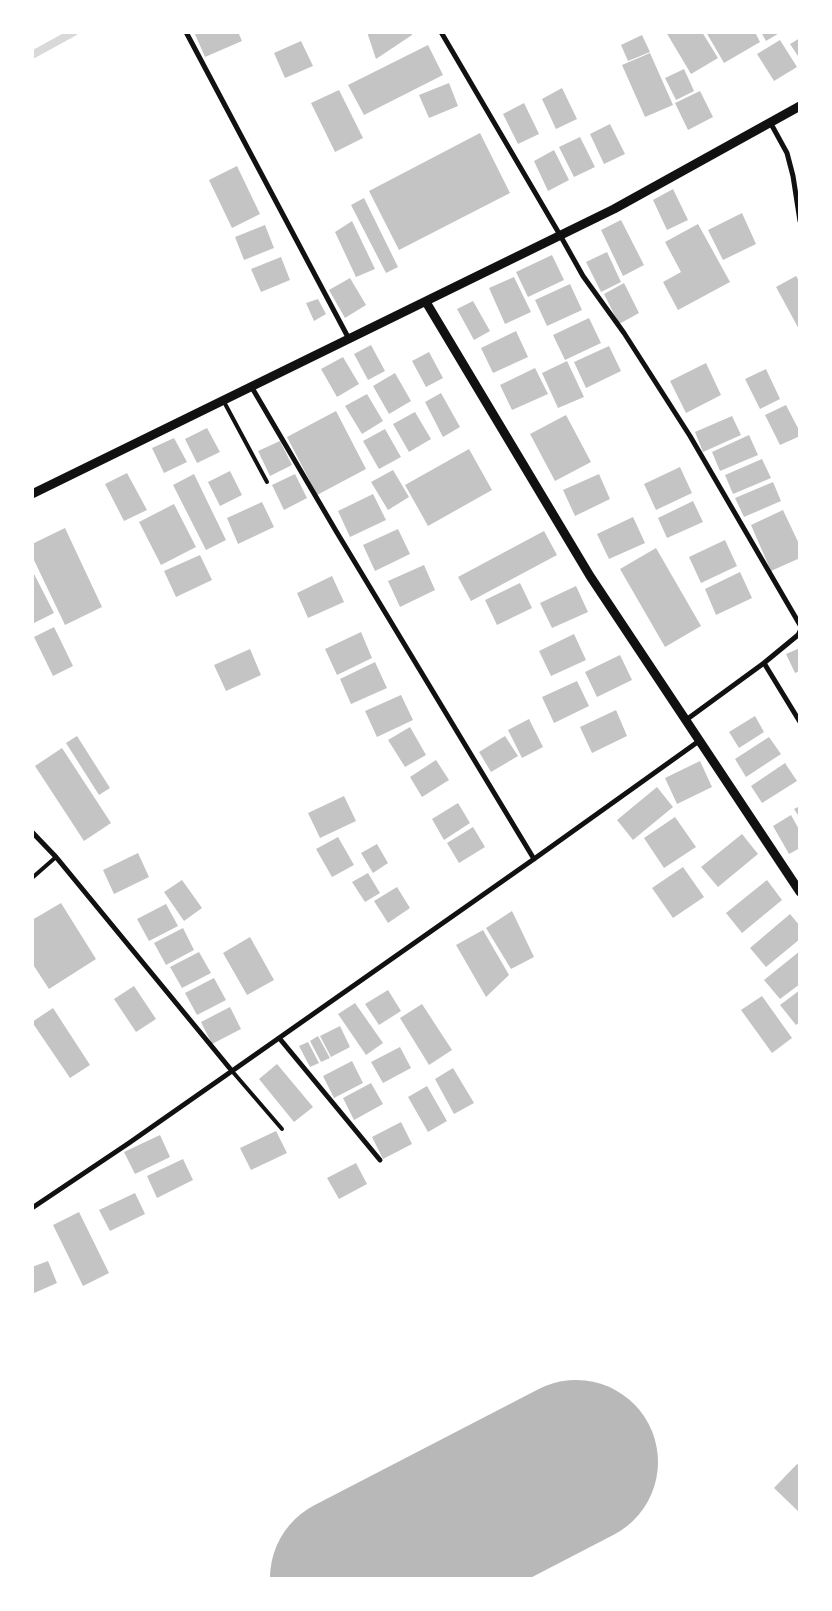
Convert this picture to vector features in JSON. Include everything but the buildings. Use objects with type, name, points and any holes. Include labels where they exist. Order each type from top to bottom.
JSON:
[{"type":"street","points":[[186,32],[349,340]]},
{"type":"street","points":[[441,32],[583,276],[624,333],[690,436],[800,625]]},
{"type":"street","points":[[32,494],[614,209],[800,106]]},
{"type":"street","points":[[770,122],[787,153],[793,176],[800,222]]},
{"type":"street","points":[[426,302],[590,576],[800,892]]},
{"type":"street","points":[[251,386],[336,531],[534,859]]},
{"type":"street","points":[[685,721],[764,663],[798,635],[800,631]]},
{"type":"street","points":[[764,663],[800,722]]},
{"type":"street","points":[[32,1208],[129,1144],[280,1039],[398,953],[699,741]]},
{"type":"street","points":[[32,832],[56,857],[232,1071]]},
{"type":"street","points":[[280,1039],[380,1160]]},
{"type":"lane","points":[[223,400],[267,482]]},
{"type":"lane","points":[[32,878],[56,857]]},
{"type":"lane","points":[[232,1071],[282,1129]]},
{"type":"waterway","points":[[32,55],[74,32]]},
{"type":"runway","points":[[352,1578],[576,1462]]}]
